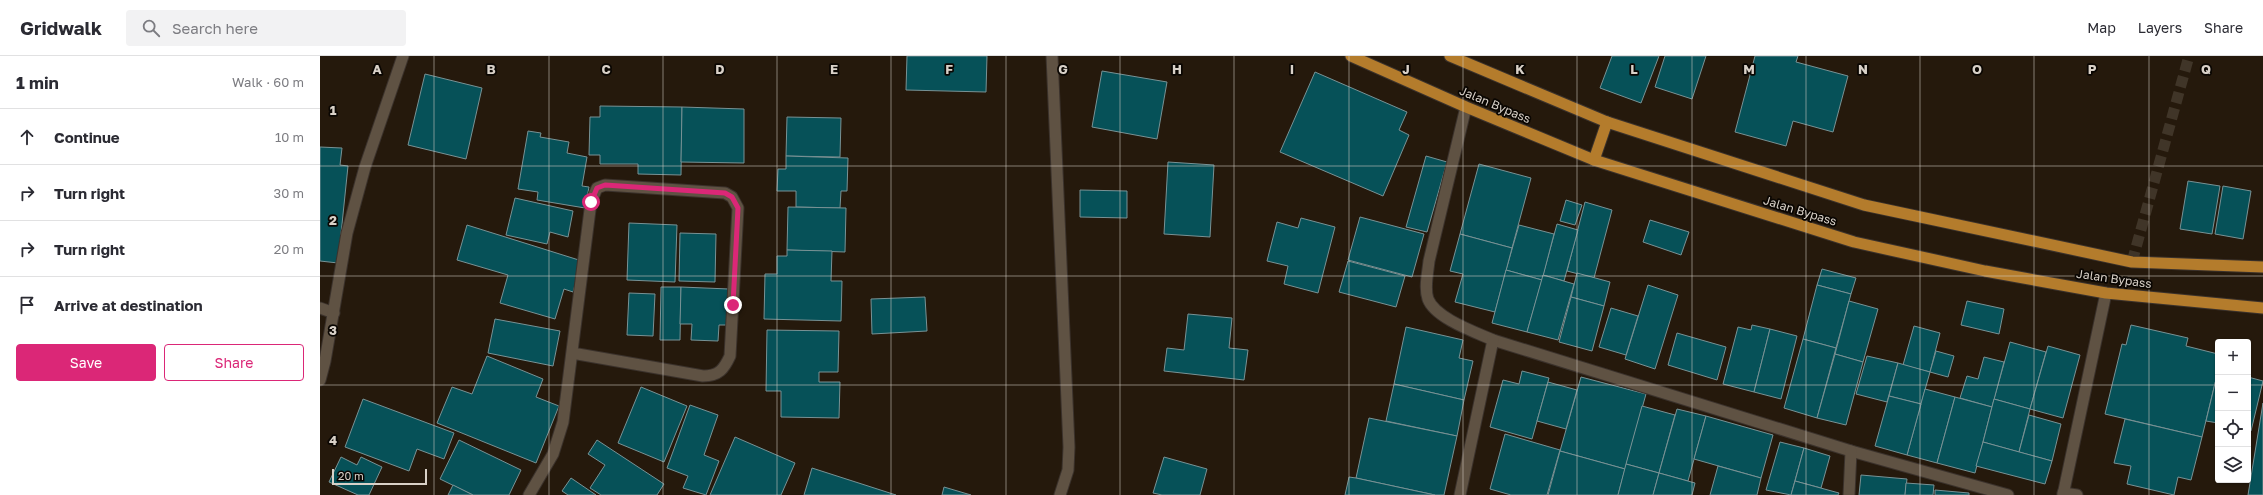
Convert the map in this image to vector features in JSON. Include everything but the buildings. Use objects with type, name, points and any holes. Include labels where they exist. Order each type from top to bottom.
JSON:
[{"type":"highway","name":"Jalan Bypass","points":[[1351,56],[1466,107],[1594,160],[1854,242],[1985,271],[2106,293],[2263,308]]},
{"type":"highway","name":"Jalan Bypass","points":[[1450,56],[1607,122],[1864,204],[2132,262],[2263,267]]},
{"type":"highway","points":[[1594,160],[1607,122]]},
{"type":"street","points":[[320,380],[334,313],[347,233],[365,167],[403,56]]},
{"type":"street","points":[[1052,56],[1069,447],[1068,470],[1060,495]]},
{"type":"street","points":[[1466,107],[1429,261],[1427,284],[1428,299],[1438,312],[1451,321],[1493,340],[1850,451],[2008,495]]},
{"type":"street","points":[[529,495],[553,454],[563,422],[591,202],[597,188],[605,185],[725,193],[732,197],[738,208],[730,356],[724,369],[712,376],[703,376],[572,354]]},
{"type":"street","points":[[2077,495],[2063,494],[2106,293]]},
{"type":"street","points":[[320,308],[334,313]]},
{"type":"street","points":[[1460,495],[1493,340]]},
{"type":"street","points":[[1849,495],[1850,451]]},
{"type":"tunnel","points":[[2132,262],[2189,56]]},
{"type":"route","points":[[591,202],[597,188],[605,185],[725,193],[732,197],[738,208],[733,305]]}]
